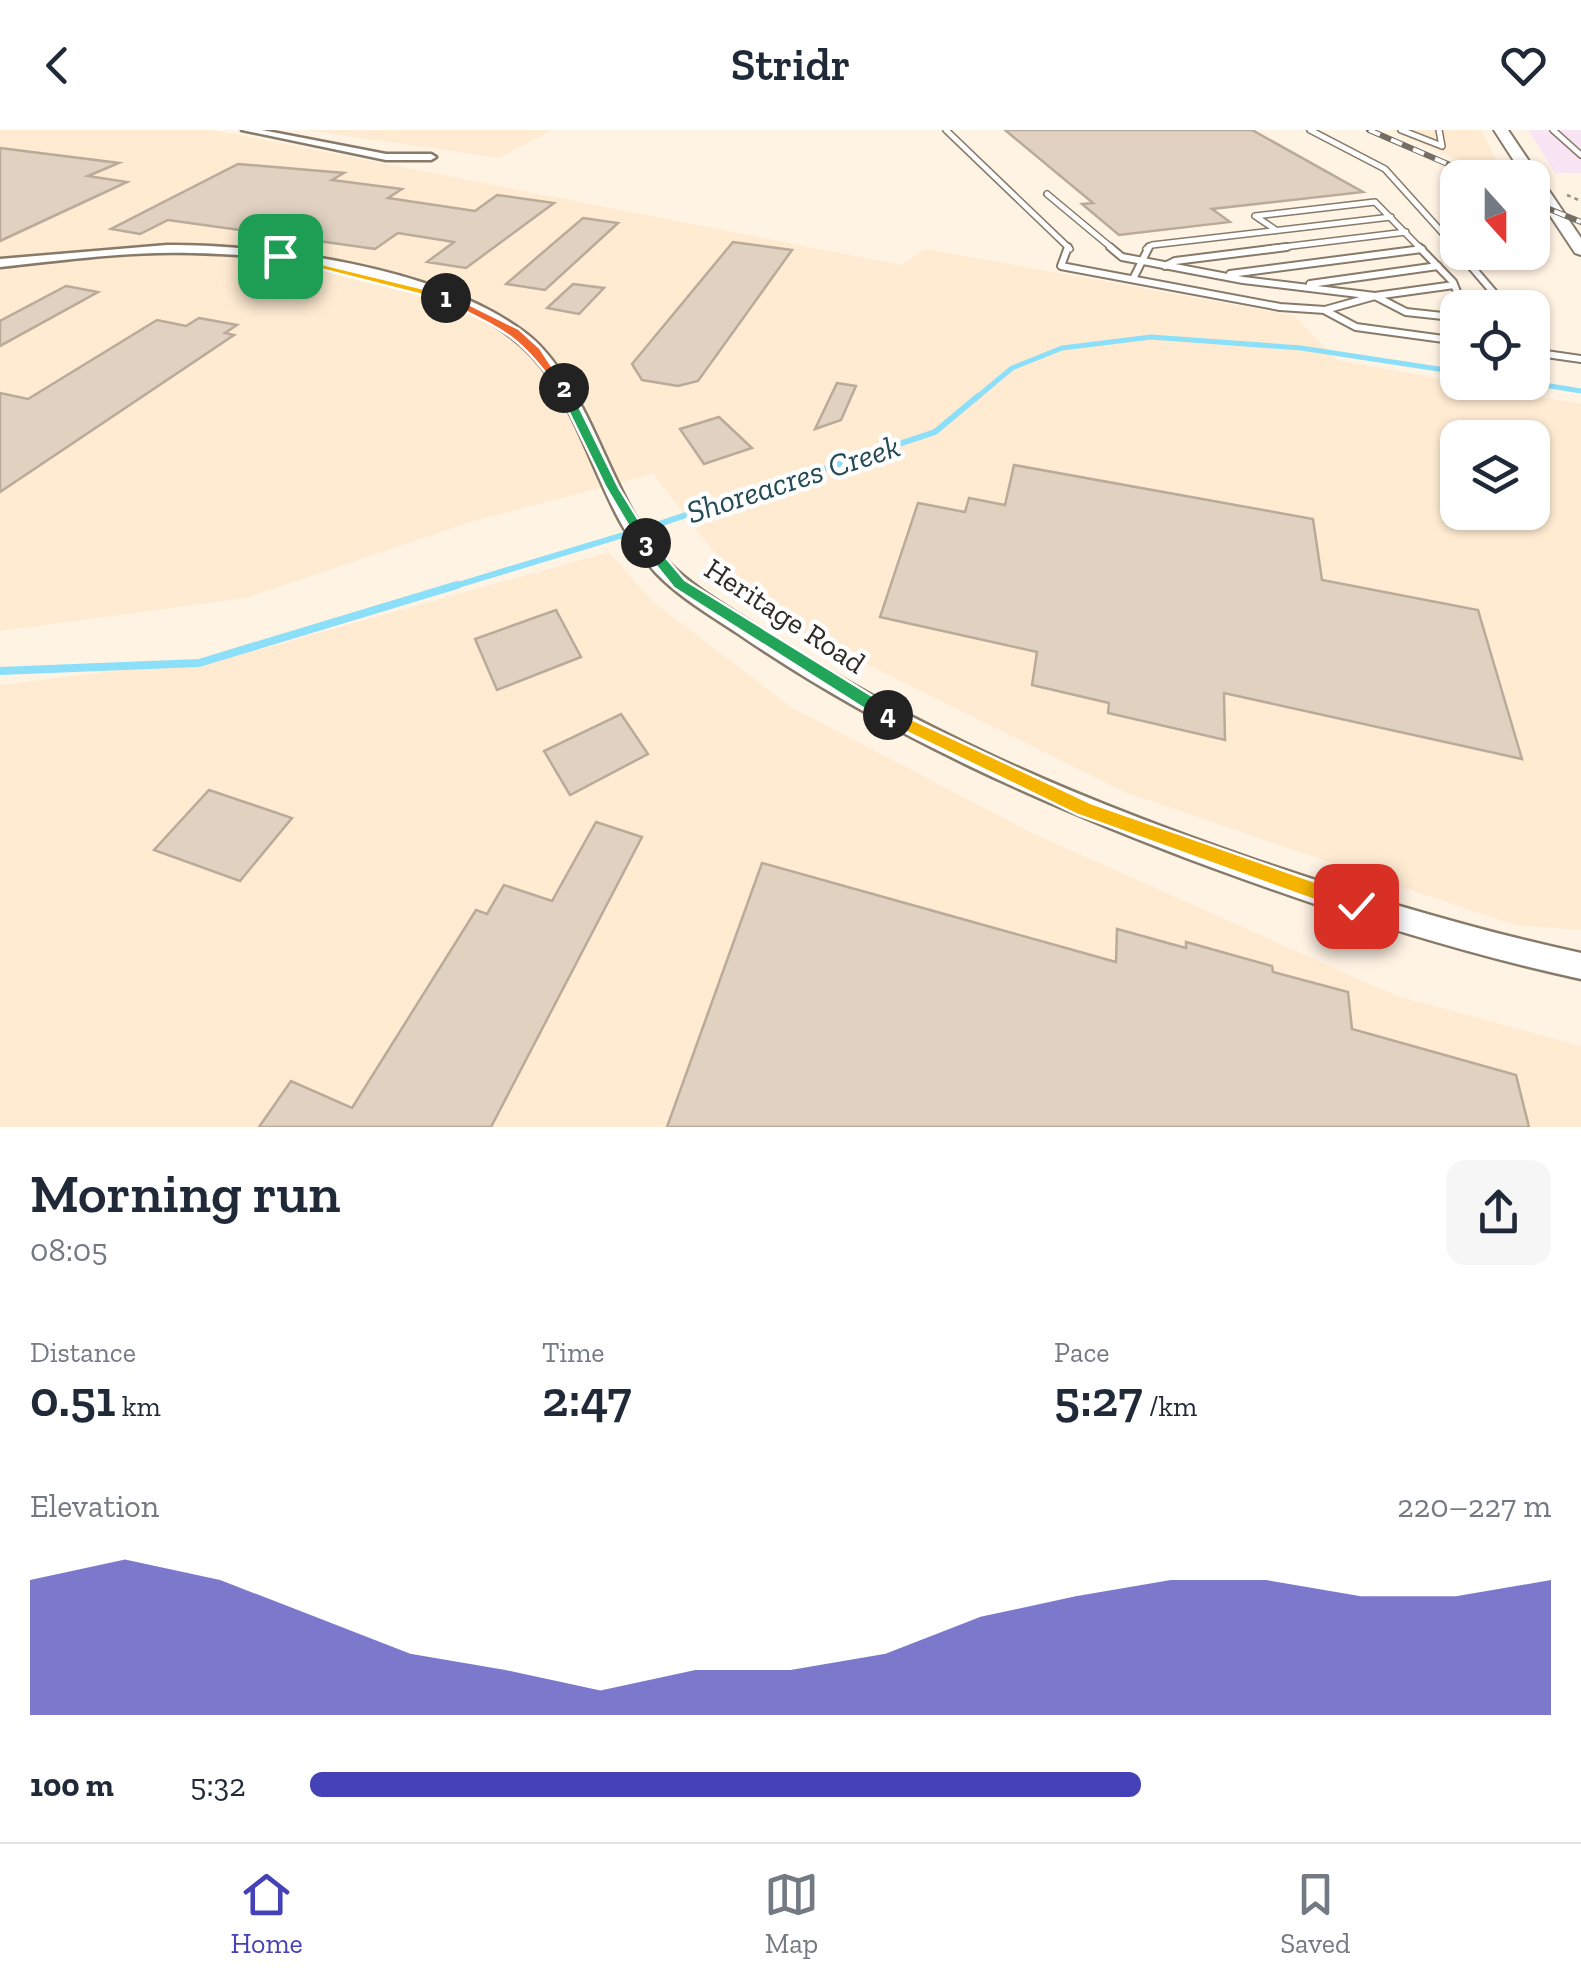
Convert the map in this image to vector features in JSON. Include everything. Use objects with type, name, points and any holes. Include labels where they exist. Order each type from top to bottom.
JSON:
[{"type":"street","points":[[247,130],[386,157],[430,157]]},
{"type":"street","points":[[1500,130],[1581,250]]},
{"type":"street","name":"Heritage Road","points":[[0,263],[142,250],[229,250],[311,262],[446,298],[515,332],[536,350],[577,412],[612,488],[651,552],[679,584],[851,695],[957,750],[1085,809],[1356,906],[1581,966]]},
{"type":"lane","points":[[946,130],[1066,244],[1070,250],[1062,266],[1280,307],[1325,310],[1375,296],[1454,285]]},
{"type":"lane","points":[[1310,130],[1385,168],[1440,231]]},
{"type":"lane","points":[[1401,130],[1442,146],[1439,130]]},
{"type":"lane","points":[[1553,130],[1581,156]]},
{"type":"lane","points":[[1047,194],[1122,257],[1219,276],[1375,296],[1406,312],[1452,316],[1460,299],[1438,266],[1374,202],[1255,216],[1276,230]]},
{"type":"lane","points":[[1133,280],[1152,245],[1391,217]]},
{"type":"lane","points":[[1165,266],[1175,261],[1406,232]]},
{"type":"lane","points":[[1219,276],[1422,249]]},
{"type":"lane","points":[[1293,286],[1438,266]]},
{"type":"lane","points":[[1474,270],[1491,290]]},
{"type":"lane","points":[[1325,310],[1356,326],[1440,338]]},
{"type":"lane","points":[[1550,355],[1581,359]]},
{"type":"shaded area","points":[[0,130],[213,130],[901,265],[926,249],[1295,316],[1337,360],[1440,379],[1440,400],[1550,398],[1581,404],[1581,930],[1514,925],[1127,793],[761,612],[653,474],[477,520],[245,598],[0,631]]},
{"type":"shaded area","points":[[307,130],[552,130],[499,158]]},
{"type":"shaded area","points":[[1391,130],[1481,130],[1496,160],[1458,160]]},
{"type":"shaded area","points":[[1528,130],[1581,130],[1581,173],[1555,173]]},
{"type":"shaded area","points":[[609,552],[652,601],[791,707],[1030,832],[1394,995],[1581,1046],[1581,1127],[0,1127],[0,685],[236,656]]},
{"type":"building","points":[[1005,130],[1252,130],[1363,192],[1212,209],[1230,222],[1119,235],[1082,204],[1093,203]]},
{"type":"building","points":[[0,148],[119,163],[88,176],[127,182],[0,241]]},
{"type":"building","points":[[238,164],[344,173],[332,180],[402,189],[388,198],[475,211],[497,195],[554,203],[466,268],[427,262],[454,242],[398,233],[375,249],[168,220],[140,234],[111,229]]},
{"type":"building","points":[[583,218],[618,223],[545,290],[506,284]]},
{"type":"building","points":[[733,242],[792,250],[698,381],[678,386],[642,380],[632,364]]},
{"type":"building","points":[[573,284],[604,288],[579,314],[547,308]]},
{"type":"building","points":[[66,286],[98,292],[0,346],[0,321]]},
{"type":"building","points":[[199,318],[237,325],[225,333],[234,335],[0,492],[0,393],[28,399],[157,320],[186,326]]},
{"type":"building","points":[[837,383],[856,386],[841,420],[815,429]]},
{"type":"building","points":[[719,417],[752,448],[704,464],[680,429]]},
{"type":"building","points":[[1014,465],[1313,519],[1322,580],[1478,610],[1522,759],[1224,693],[1225,740],[1108,713],[1109,703],[1032,685],[1037,652],[880,617],[918,503],[965,512],[969,498],[1005,505]]},
{"type":"building","points":[[556,610],[581,657],[497,690],[475,639]]},
{"type":"building","points":[[621,714],[648,754],[570,795],[544,751]]},
{"type":"building","points":[[209,790],[292,818],[240,881],[154,850]]},
{"type":"building","points":[[596,822],[642,837],[491,1127],[259,1127],[291,1081],[352,1108],[476,910],[487,914],[504,885],[552,901]]},
{"type":"building","points":[[762,863],[1116,962],[1117,929],[1186,948],[1186,942],[1272,966],[1273,972],[1348,992],[1352,1029],[1516,1075],[1529,1127],[667,1127]]},
{"type":"waterway","name":"Shoreacres Creek","points":[[975,399],[1012,368],[1062,348],[1151,337],[1301,348],[1440,369]]},
{"type":"waterway","name":"Shoreacres Creek","points":[[1550,386],[1581,391]]},
{"type":"waterway","name":"Shoreacres Creek","points":[[448,588],[653,526],[935,432],[978,396]]},
{"type":"waterway","name":"Shoreacres Creek","points":[[0,671],[199,663],[457,585]]},
{"type":"railway","points":[[1369,130],[1440,161]]},
{"type":"railway","points":[[1550,209],[1581,222]]},
{"type":"route","points":[[280,256],[446,298],[515,332],[536,350],[560,381],[612,488],[651,552],[679,584],[851,695],[957,750],[1085,809],[1356,906]]}]
